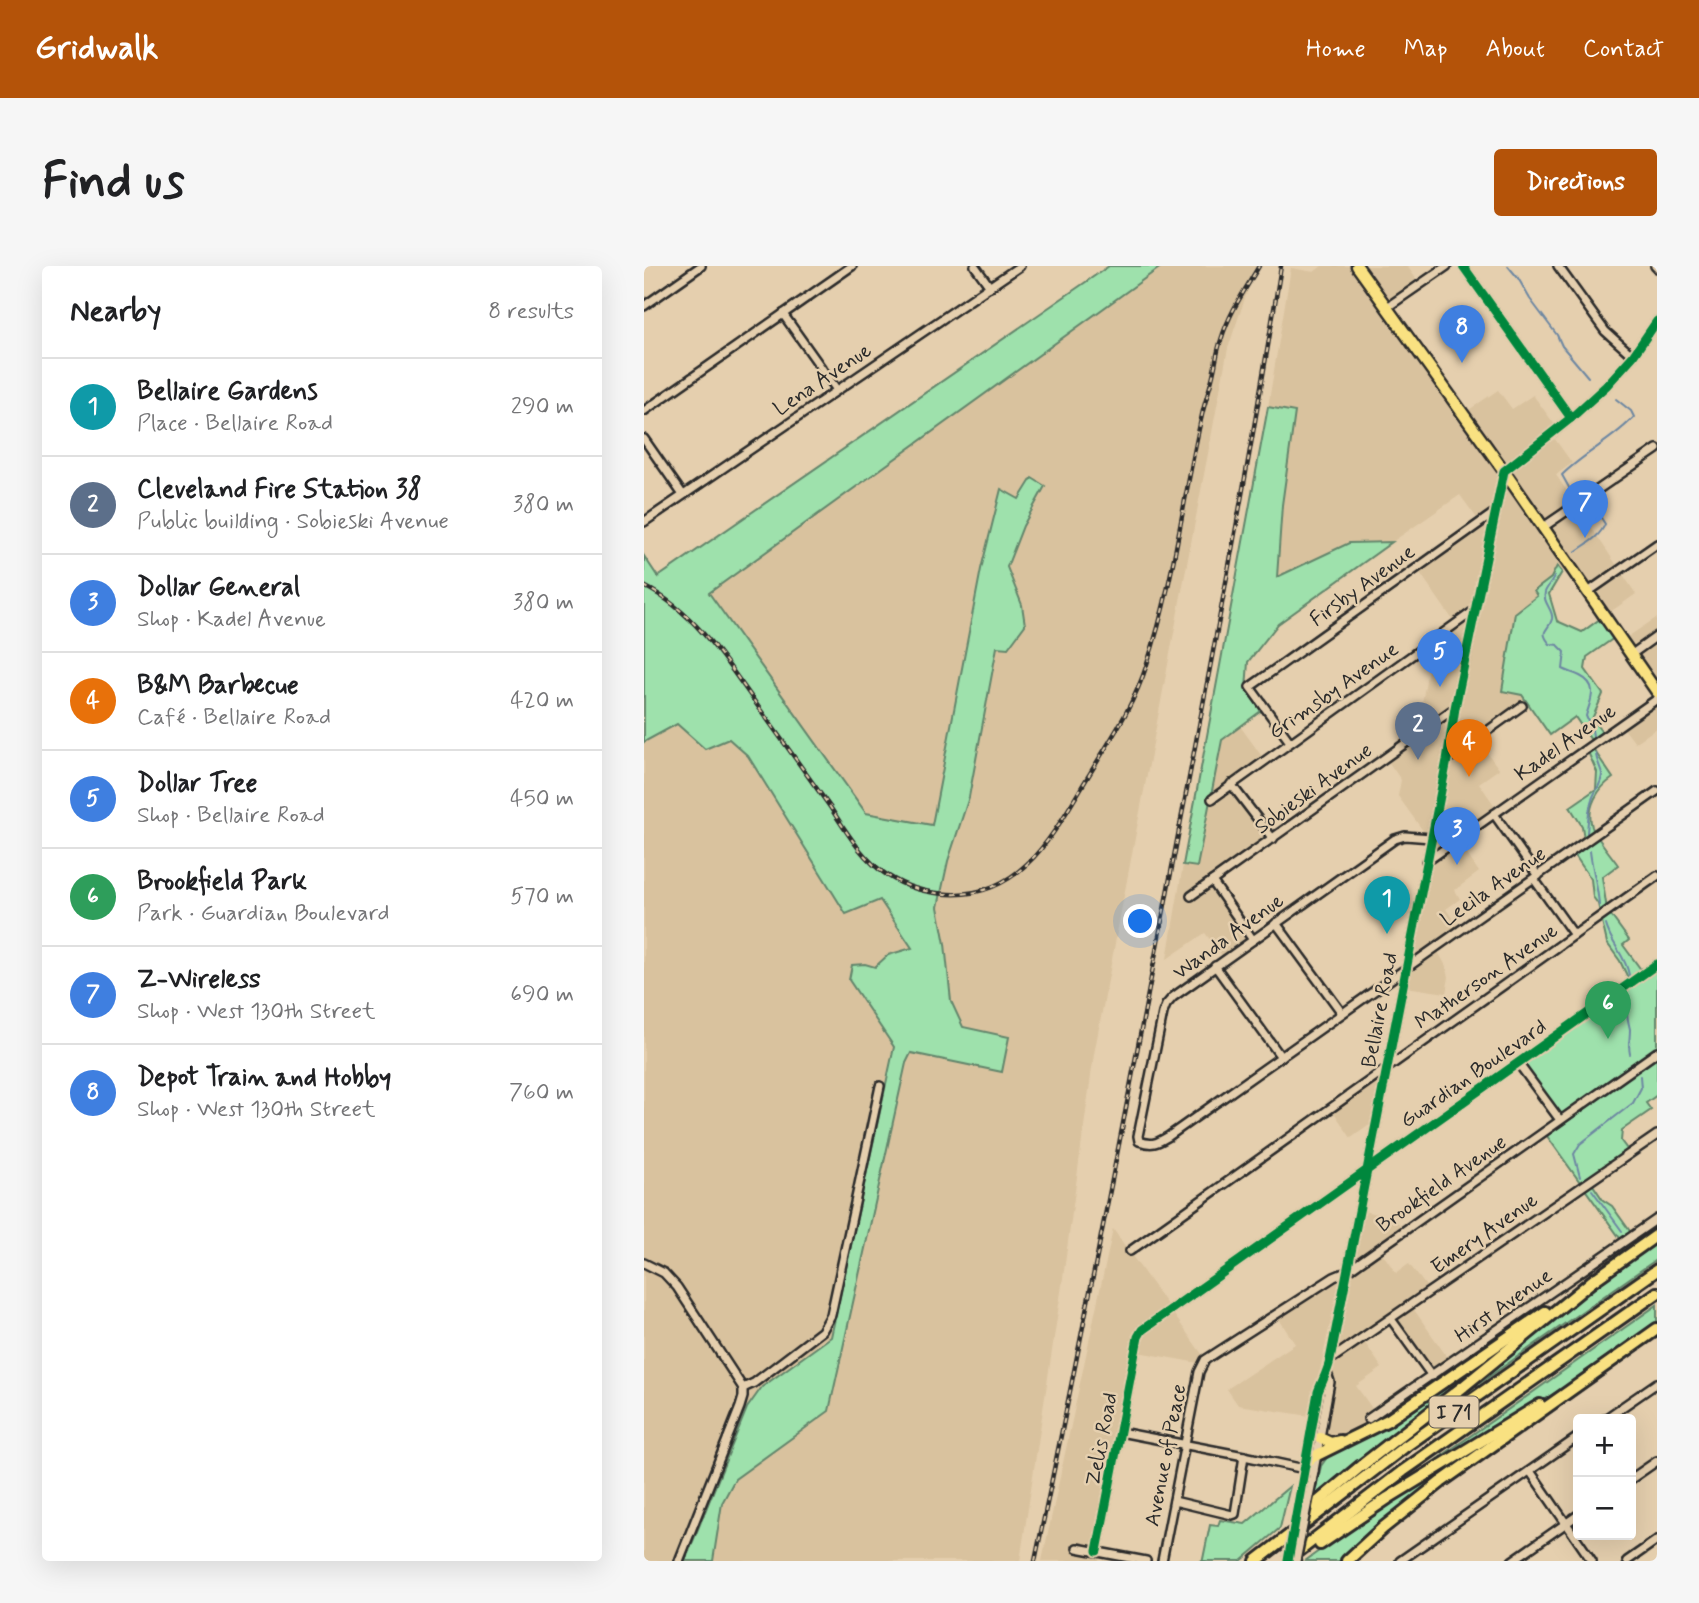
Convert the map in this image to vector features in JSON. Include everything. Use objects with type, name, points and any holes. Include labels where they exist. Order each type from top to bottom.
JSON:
[{"type":"highway","points":[[1309,1470],[1308,1461],[1388,1420],[1655,1237]]},
{"type":"highway","name":"I 71","points":[[1256,1561],[1403,1448],[1657,1270]]},
{"type":"highway","points":[[1251,1561],[1320,1500],[1464,1387],[1596,1278]]},
{"type":"highway","name":"I 71","points":[[1287,1561],[1403,1471],[1657,1293]]},
{"type":"highway","points":[[1347,1561],[1383,1528],[1441,1482],[1657,1329]]},
{"type":"highway","points":[[1297,1561],[1388,1498],[1600,1370]]},
{"type":"highway","points":[[1320,1438],[1334,1443],[1353,1438]]},
{"type":"main road","points":[[1357,266],[1504,471],[1657,692]]},
{"type":"street","points":[[644,306],[701,266]]},
{"type":"street","points":[[644,411],[852,266]]},
{"type":"street","points":[[975,266],[990,287]]},
{"type":"street","name":"Lena Avenue","points":[[644,522],[1020,266]]},
{"type":"street","points":[[1386,308],[1447,266]]},
{"type":"street","points":[[1463,266],[1571,418]]},
{"type":"street","points":[[1558,266],[1605,331],[1633,356]]},
{"type":"street","points":[[783,314],[837,390]]},
{"type":"street","points":[[1504,471],[1571,418],[1606,386],[1633,356],[1657,322]]},
{"type":"street","points":[[644,439],[683,495]]},
{"type":"street","points":[[1542,527],[1657,449]]},
{"type":"street","name":"Bellaire Road","points":[[1287,1561],[1302,1485],[1309,1470],[1318,1392],[1330,1360],[1455,708],[1504,471]]},
{"type":"street","name":"Firsby Avenue","points":[[1290,742],[1250,687],[1494,513]]},
{"type":"street","points":[[1588,592],[1657,544]]},
{"type":"street","name":"Grimsby Avenue","points":[[1212,799],[1475,610]]},
{"type":"street","points":[[1632,654],[1657,636]]},
{"type":"street","name":"Kadel Avenue","points":[[1426,863],[1657,699]]},
{"type":"street","points":[[1447,760],[1522,706]]},
{"type":"street","name":"Sobieski Avenue","points":[[1191,897],[1455,708]]},
{"type":"street","points":[[1231,785],[1272,839]]},
{"type":"street","name":"Leeila Avenue","points":[[1139,1141],[1156,1143],[1169,1136],[1657,791]]},
{"type":"street","points":[[1494,814],[1574,935]]},
{"type":"street","name":"Wanda Avenue","points":[[1139,1141],[1163,1013],[1173,996],[1395,839],[1405,836],[1431,838]]},
{"type":"street","name":"Matherson Avenue","points":[[1130,1251],[1657,876]]},
{"type":"street","points":[[1212,881],[1253,940]]},
{"type":"street","points":[[1276,923],[1342,1013]]},
{"type":"street","name":"Guardian Boulevard","points":[[1140,1333],[1366,1169],[1657,964]]},
{"type":"street","points":[[1215,967],[1281,1057]]},
{"type":"street","name":"Brookfield Avenue","points":[[1207,1359],[1334,1277],[1346,1272],[1657,1052]]},
{"type":"street","points":[[1518,1063],[1560,1120]]},
{"type":"street","points":[[743,1388],[754,1383],[822,1331],[831,1315],[880,1086]]},
{"type":"street","name":"Emery Avenue","points":[[1330,1360],[1657,1135]]},
{"type":"street","name":"Hirst Avenue","points":[[1368,1419],[1657,1219]]},
{"type":"street","points":[[644,1263],[664,1273],[677,1287],[743,1388],[740,1407],[679,1561]]},
{"type":"street","points":[[1391,1318],[1432,1376]]},
{"type":"street","name":"Zelis Road","points":[[1097,1551],[1140,1333]]},
{"type":"street","name":"Avenue of Peace","points":[[1162,1561],[1199,1372],[1202,1363],[1207,1359]]},
{"type":"street","name":"Bellaire Road","points":[[1317,1455],[1330,1382],[1327,1373]]},
{"type":"street","points":[[1612,1414],[1657,1383]]},
{"type":"street","points":[[1120,1432],[1309,1470]]},
{"type":"street","points":[[1400,1561],[1573,1441]]},
{"type":"street","points":[[1174,1501],[1235,1514],[1244,1456]]},
{"type":"street","points":[[1634,1477],[1657,1461]]},
{"type":"street","name":"Bellaire Road","points":[[1297,1561],[1312,1482],[1309,1470]]},
{"type":"street","points":[[1530,1471],[1592,1561]]},
{"type":"street","points":[[1512,1561],[1573,1519]]},
{"type":"street","points":[[1627,1561],[1657,1540]]},
{"type":"street","points":[[1077,1548],[1146,1561]]},
{"type":"shaded area","points":[[1162,266],[1256,266],[1228,348],[1094,1054],[1020,1561],[713,1561],[722,1503],[735,1479],[829,1411],[906,1063],[911,1053],[1002,1072],[1009,1037],[963,1027],[951,1001],[938,907],[948,861],[969,797],[997,646],[1022,605],[1007,568],[1023,526],[1045,486],[1019,499],[1002,490],[981,569],[932,825],[866,814],[709,593]]},
{"type":"shaded area","points":[[1322,266],[1407,266],[1419,283],[1383,307],[1460,416],[1498,390],[1512,409],[1533,395],[1558,429],[1552,435],[1572,463],[1556,475],[1636,594],[1600,619],[1565,569],[1562,572],[1557,566],[1551,578],[1534,591],[1537,596],[1502,690],[1522,695],[1529,704],[1478,740],[1499,769],[1479,783],[1499,812],[1458,841],[1479,872],[1455,890],[1460,899],[1446,909],[1461,931],[1436,948],[1449,977],[1446,993],[1399,986],[1429,836],[1398,796],[1401,780],[1385,757],[1435,721],[1422,703],[1431,652],[1425,644],[1455,623],[1416,567],[1479,521],[1460,495],[1392,542],[1349,543],[1277,578],[1282,505],[1295,412],[1268,407],[1291,268],[1314,272]]},
{"type":"shaded area","points":[[1657,619],[1657,688],[1623,640]]},
{"type":"shaded area","points":[[1657,701],[1657,728],[1635,743],[1622,726]]},
{"type":"shaded area","points":[[677,724],[704,749],[729,739],[748,756],[846,914],[880,900],[912,949],[888,955],[875,967],[865,964],[849,980],[894,1046],[831,1337],[762,1387],[747,1408],[685,1561],[644,1561],[644,742]]},
{"type":"shaded area","points":[[1240,726],[1266,762],[1231,787],[1272,841],[1215,882],[1253,935],[1223,957],[1205,933],[1167,959],[1183,865],[1197,867],[1222,740]]},
{"type":"shaded area","points":[[1379,1079],[1371,1124],[1351,1138],[1333,1111]]},
{"type":"shaded area","points":[[1362,1211],[1394,1217],[1403,1229],[1378,1247],[1396,1273],[1409,1264],[1429,1290],[1410,1304],[1450,1361],[1428,1376],[1391,1321],[1363,1340],[1382,1368],[1356,1386],[1379,1418],[1371,1424],[1316,1442]]},
{"type":"shaded area","points":[[1113,1229],[1204,1357],[1198,1363],[1138,1352],[1099,1561],[1042,1561]]},
{"type":"shaded area","points":[[1340,1278],[1310,1416],[1238,1405],[1227,1389],[1295,1344],[1279,1319]]},
{"type":"green space","points":[[1109,266],[1162,266],[709,593],[866,813],[932,825],[981,569],[1001,489],[1019,499],[1032,478],[1045,486],[1023,526],[1007,567],[1022,605],[1025,625],[1008,648],[997,647],[969,797],[948,861],[938,907],[951,1001],[963,1027],[1009,1037],[1002,1072],[911,1053],[906,1063],[829,1411],[735,1479],[722,1503],[713,1561],[685,1561],[747,1408],[762,1387],[831,1337],[894,1047],[849,980],[852,965],[865,964],[875,967],[888,955],[912,948],[880,900],[846,914],[748,756],[729,739],[705,749],[677,724],[644,742],[644,556],[658,577]]},
{"type":"green space","points":[[1268,407],[1295,412],[1282,505],[1277,577],[1349,543],[1392,542],[1278,624],[1248,662],[1246,689],[1261,711],[1222,740],[1197,867],[1183,865]]},
{"type":"green space","points":[[1557,566],[1562,572],[1549,594],[1557,621],[1582,632],[1600,619],[1614,638],[1587,657],[1585,669],[1603,694],[1592,719],[1604,735],[1593,743],[1575,717],[1550,735],[1522,695],[1502,691],[1515,613],[1537,596],[1534,591],[1551,578]]},
{"type":"green space","points":[[1592,747],[1613,778],[1595,799],[1591,820],[1596,835],[1618,865],[1602,877],[1607,910],[1629,940],[1623,945],[1642,971],[1629,980],[1607,943],[1598,904],[1593,897],[1591,879],[1574,854],[1585,846],[1582,826],[1570,807],[1596,789],[1597,772],[1587,750]]},
{"type":"green space","points":[[1657,969],[1657,1049],[1561,1117],[1523,1064]]},
{"type":"green space","points":[[1657,1057],[1657,1095],[1646,1103],[1651,1110],[1622,1130],[1621,1141],[1629,1152],[1589,1179],[1632,1234],[1622,1241],[1547,1136]]},
{"type":"green space","points":[[1657,1241],[1657,1259],[1453,1402],[1451,1400],[1592,1286]]},
{"type":"green space","points":[[1657,1305],[1657,1325],[1592,1370],[1411,1481],[1409,1479]]},
{"type":"green space","points":[[1514,1341],[1313,1501],[1321,1466],[1328,1456],[1383,1428],[1506,1343]]},
{"type":"green space","points":[[1507,1430],[1342,1561],[1305,1561],[1415,1485]]},
{"type":"green space","points":[[1290,1486],[1280,1528],[1241,1561],[1201,1561],[1210,1525],[1218,1526],[1220,1520],[1245,1524]]},
{"type":"waterway","points":[[1508,266],[1562,346],[1588,377]]},
{"type":"waterway","points":[[1572,493],[1562,475],[1634,417],[1631,411],[1616,399]]},
{"type":"waterway","points":[[1575,552],[1603,529],[1605,524],[1596,510]]},
{"type":"waterway","points":[[1554,577],[1545,592],[1545,600],[1552,616],[1545,636],[1550,644],[1558,645],[1565,652],[1563,669],[1580,676],[1590,684],[1592,694],[1586,716],[1593,736]]},
{"type":"waterway","points":[[1587,833],[1591,804],[1602,778],[1596,753]]},
{"type":"waterway","points":[[1590,851],[1599,905]]},
{"type":"waterway","points":[[1606,925],[1629,975]]},
{"type":"waterway","points":[[1627,1005],[1630,1054]]},
{"type":"waterway","points":[[1580,1177],[1574,1154],[1580,1144],[1633,1103],[1641,1088],[1640,1076]]},
{"type":"waterway","points":[[1592,1190],[1622,1231]]},
{"type":"railway","points":[[644,586],[662,596],[708,638],[855,844],[878,868],[901,883],[932,892],[974,892],[997,885],[1017,873],[1049,838],[1114,735],[1136,694],[1164,603],[1195,446],[1224,330],[1259,266]]},
{"type":"railway","points":[[1035,1561],[1204,701],[1281,266]]},
{"type":"cycle path","points":[[1463,266],[1571,418]]},
{"type":"cycle path","points":[[1288,1561],[1318,1392],[1330,1360],[1455,708],[1504,471],[1571,418],[1606,386],[1633,356],[1657,321]]},
{"type":"cycle path","points":[[1097,1551],[1138,1337],[1142,1330],[1657,964]]},
{"type":"place","name":"Depot Train and Hobby","points":[[1462,363]]},
{"type":"place","name":"Z-Wireless","points":[[1585,538]]},
{"type":"place","name":"Dollar Tree","points":[[1440,687]]},
{"type":"place","name":"Cleveland Fire Station 38","points":[[1418,760]]},
{"type":"place","name":"B&M Barbecue","points":[[1469,777]]},
{"type":"place","name":"Dollar General","points":[[1457,865]]},
{"type":"place","name":"Bellaire Gardens","points":[[1387,934]]},
{"type":"place","name":"Brookfield Park","points":[[1608,1039]]}]
